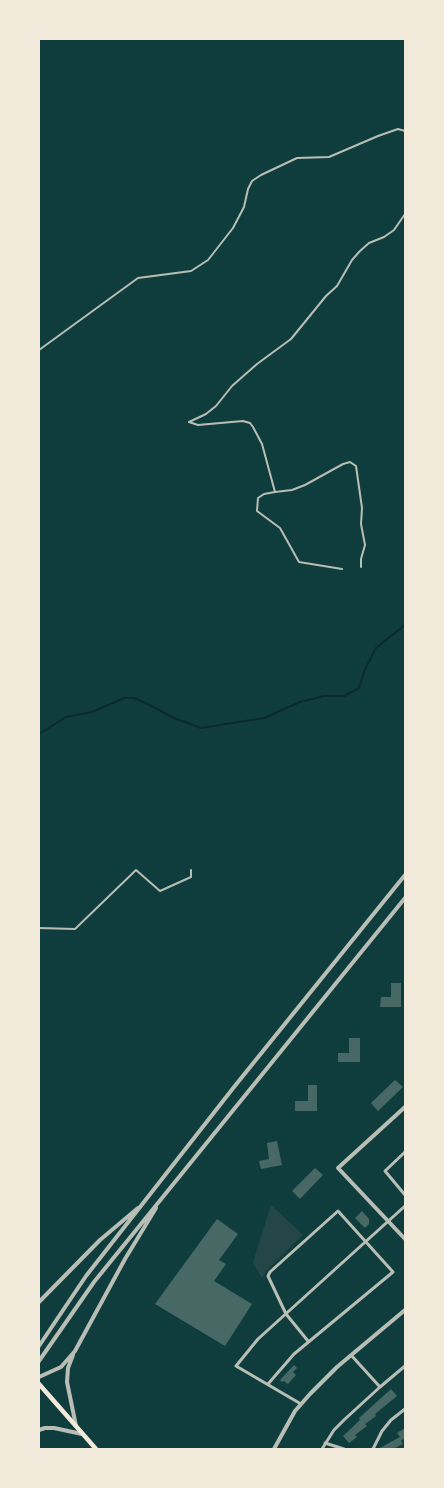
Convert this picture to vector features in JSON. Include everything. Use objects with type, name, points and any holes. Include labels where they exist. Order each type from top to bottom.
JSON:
[{"type":"main road","points":[[39,1384],[96,1449]]},
{"type":"street","points":[[39,1346],[86,1276],[234,1087],[405,875]]},
{"type":"street","points":[[39,1361],[94,1282],[405,898]]},
{"type":"street","points":[[405,1107],[338,1168],[405,1239]]},
{"type":"street","points":[[405,1152],[385,1171],[405,1195]]},
{"type":"street","points":[[76,1426],[66,1382],[68,1368],[75,1351],[125,1259],[164,1195]]},
{"type":"street","points":[[39,1302],[100,1240],[146,1201]]},
{"type":"street","points":[[301,1404],[236,1366],[258,1340],[405,1206]]},
{"type":"street","points":[[268,1384],[308,1341],[393,1272],[338,1211],[270,1272],[268,1278],[286,1314],[308,1341]]},
{"type":"street","points":[[274,1449],[301,1404],[337,1367],[405,1310]]},
{"type":"street","points":[[39,1377],[61,1367],[75,1351]]},
{"type":"street","points":[[351,1355],[380,1386]]},
{"type":"street","points":[[322,1449],[345,1419],[380,1386],[405,1366]]},
{"type":"street","points":[[372,1449],[391,1420],[405,1409]]},
{"type":"street","points":[[39,1430],[54,1428],[82,1434]]},
{"type":"street","points":[[325,1443],[344,1449]]},
{"type":"lane","points":[[39,350],[138,278],[191,271],[208,260],[233,228],[244,207],[252,181],[261,175],[297,158],[329,157],[378,136],[398,130],[405,131]]},
{"type":"lane","points":[[275,492],[264,450],[250,423],[243,421],[198,425],[189,422],[206,414],[216,406],[232,386],[257,364],[291,339],[326,296],[338,286],[352,260],[360,251],[369,243],[384,237],[394,230],[405,214]]},
{"type":"lane","points":[[342,569],[300,562],[280,528],[257,512],[258,498],[264,494],[305,486],[343,464],[350,462],[356,466],[362,508],[361,524],[365,545],[361,567]]},
{"type":"lane","points":[[39,928],[76,929],[136,870],[160,891],[191,876],[191,870]]},
{"type":"shaded area","points":[[271,1205],[303,1235],[266,1271],[262,1278],[253,1262]]},
{"type":"building","points":[[391,983],[401,983],[401,1007],[380,1007],[381,997],[391,997]]},
{"type":"building","points":[[349,1038],[360,1038],[360,1062],[338,1062],[338,1053],[349,1053]]},
{"type":"building","points":[[395,1080],[403,1087],[378,1111],[371,1103]]},
{"type":"building","points":[[308,1085],[317,1085],[317,1111],[295,1111],[295,1101],[308,1101]]},
{"type":"building","points":[[277,1141],[282,1165],[261,1169],[259,1161],[269,1159],[267,1143]]},
{"type":"building","points":[[315,1168],[323,1175],[300,1199],[292,1191]]},
{"type":"building","points":[[362,1211],[369,1219],[369,1224],[365,1228],[355,1218]]},
{"type":"building","points":[[217,1219],[238,1234],[219,1260],[226,1264],[214,1281],[252,1304],[225,1346],[155,1304]]},
{"type":"building","points":[[294,1365],[297,1368],[293,1372],[296,1375],[288,1384],[284,1381],[282,1382],[280,1380]]},
{"type":"building","points":[[391,1389],[397,1396],[375,1414],[376,1416],[365,1424],[367,1426],[355,1435],[357,1437],[349,1443],[343,1436],[360,1420],[359,1418]]},
{"type":"building","points":[[405,1428],[405,1438],[401,1441],[403,1444],[393,1449],[378,1449],[400,1437],[397,1433]]},
{"type":"waterway","points":[[39,734],[66,717],[92,712],[124,698],[134,698],[174,718],[201,728],[264,718],[300,702],[324,696],[344,696],[359,688],[365,669],[376,648],[405,625]]}]
